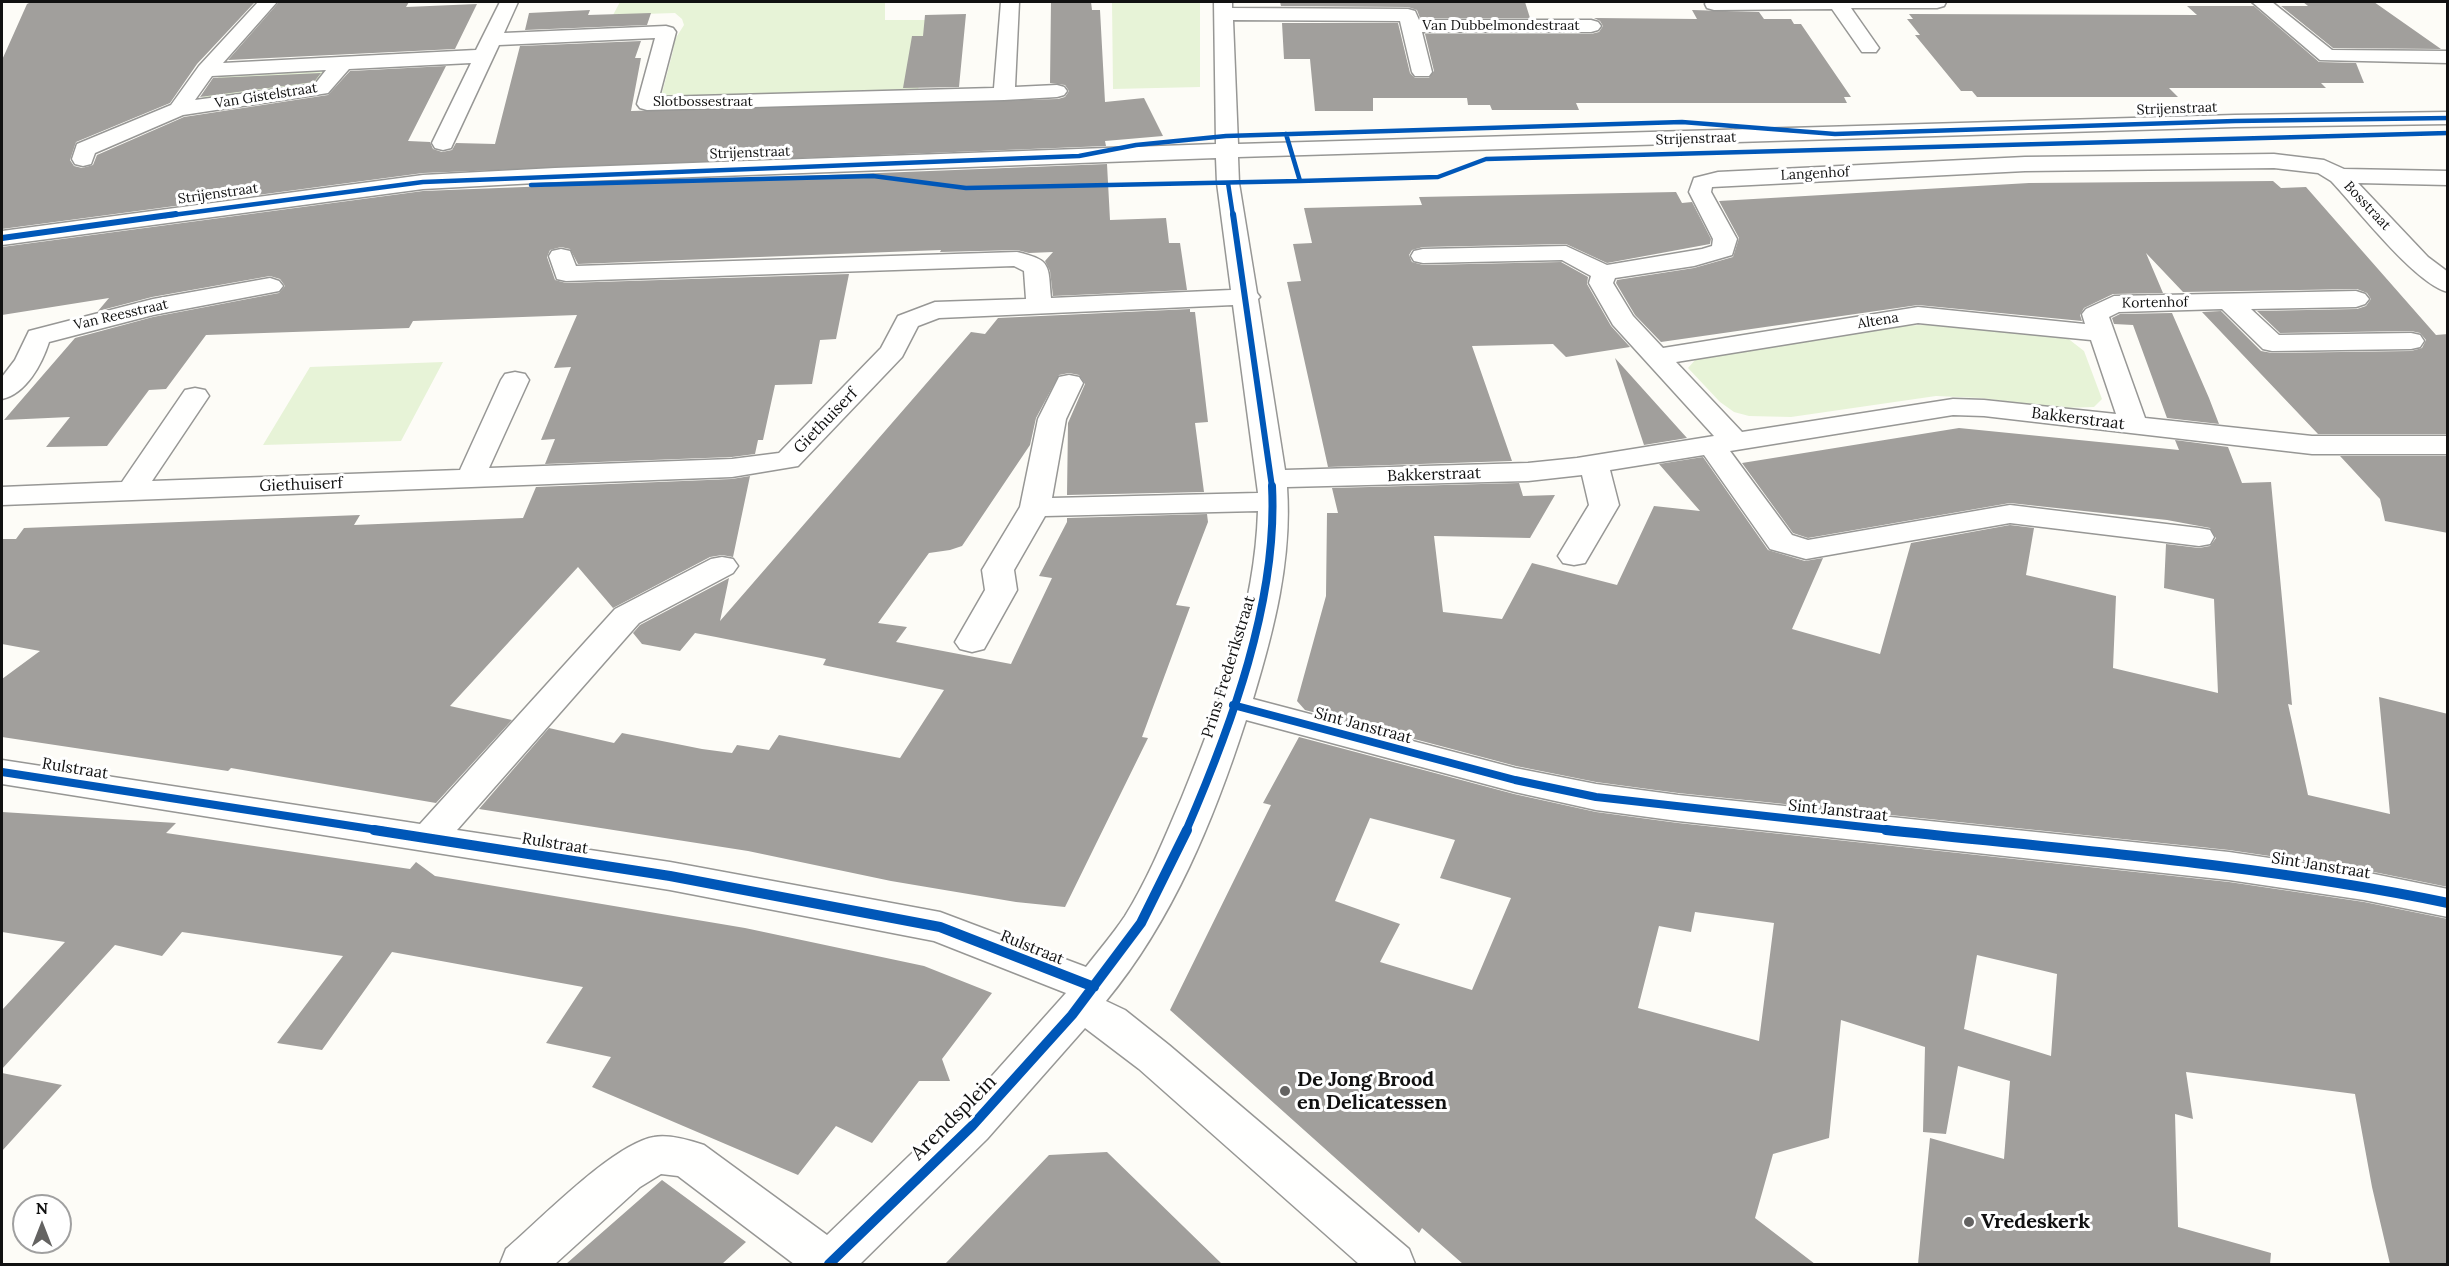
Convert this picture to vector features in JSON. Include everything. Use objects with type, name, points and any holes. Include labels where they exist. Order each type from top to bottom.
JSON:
[{"type":"street","name":"Van Gistelstraat","points":[[178,109],[206,70],[268,2]]},
{"type":"street","points":[[443,143],[509,2]]},
{"type":"street","points":[[1010,2],[1005,94],[1057,91]]},
{"type":"street","points":[[1714,4],[1937,2]]},
{"type":"street","points":[[2261,2],[2327,56],[2448,57]]},
{"type":"street","points":[[1838,4],[1869,48]]},
{"type":"street","name":"Van Dubbelmondestraat","points":[[1223,8],[1408,15],[1422,72]]},
{"type":"street","name":"Prins Frederikstraat","points":[[1087,997],[1140,924],[1177,851],[1211,769],[1233,705],[1258,626],[1273,555],[1273,491],[1226,159],[1223,8]]},
{"type":"street","name":"Van Dubbelmondestraat","points":[[1411,26],[1590,26]]},
{"type":"street","name":"Slotbossestraat","points":[[488,48],[666,33],[647,104],[1005,94]]},
{"type":"street","name":"Van Gistelstraat","points":[[206,70],[343,63],[488,48]]},
{"type":"street","name":"Van Gistelstraat","points":[[83,159],[85,149],[178,109],[321,89],[343,63]]},
{"type":"street","name":"Strijenstraat","points":[[7,238],[423,182],[555,185],[2223,121],[2448,118]]},
{"type":"street","name":"Strijenstraat","points":[[1226,159],[2448,133]]},
{"type":"street","name":"Langenhof","points":[[1604,273],[1619,268],[1707,256],[1723,250],[1725,239],[1700,192],[1702,183],[1718,179],[2015,164],[2274,161],[2324,167],[2339,176]]},
{"type":"street","name":"Bosstraat","points":[[2339,176],[2448,178]]},
{"type":"street","name":"Bosstraat","points":[[2339,176],[2419,262],[2448,285]]},
{"type":"street","points":[[1423,256],[1566,253],[1604,273],[1601,283],[1611,304],[1622,320],[1656,357],[1722,443],[1781,542],[1806,550],[2010,514],[2199,537]]},
{"type":"street","points":[[561,256],[566,274],[1017,259],[1036,267],[1039,304]]},
{"type":"street","name":"Van Reesstraat","points":[[2,391],[15,380],[33,354],[38,337],[76,325],[193,298],[270,286]]},
{"type":"street","name":"Giethuiserf","points":[[2,496],[732,468],[788,460],[893,351],[908,321],[935,310],[1246,297]]},
{"type":"street","name":"Kortenhof","points":[[2134,425],[2095,314],[2114,304],[2356,299]]},
{"type":"street","points":[[2228,302],[2272,343],[2411,341]]},
{"type":"street","name":"Altena","points":[[1656,357],[1918,315],[2102,333]]},
{"type":"street","points":[[471,477],[515,380]]},
{"type":"street","points":[[972,642],[1001,590],[998,570],[1035,507],[1052,419],[1069,383]]},
{"type":"street","points":[[130,492],[195,396]]},
{"type":"street","name":"Bakkerstraat","points":[[1273,491],[1528,472],[1594,464],[1953,407],[1984,408],[2312,446],[2448,445]]},
{"type":"street","points":[[1574,556],[1604,505],[1594,464]]},
{"type":"street","points":[[1035,507],[1273,491]]},
{"type":"street","points":[[428,839],[627,616],[722,566]]},
{"type":"street","name":"Sint Janstraat","points":[[1233,705],[1515,780],[1596,797],[1689,809],[2229,866],[2364,886],[2448,903]]},
{"type":"street","name":"Rulstraat","points":[[2,772],[670,876],[940,927],[1087,997],[1110,1022],[1154,1057],[1392,1264]]},
{"type":"street","name":"Arendsplein","points":[[523,1264],[624,1173],[655,1155],[688,1158],[830,1264],[1024,1073],[1087,997]]},
{"type":"green space","points":[[620,2],[885,2],[885,20],[928,20],[924,66],[917,94],[661,97],[674,41],[684,25],[682,19],[675,13],[613,15]]},
{"type":"green space","points":[[1112,2],[1200,2],[1200,87],[1113,89]]},
{"type":"green space","points":[[328,69],[311,87],[202,98],[221,74]]},
{"type":"green space","points":[[1941,324],[2066,337],[2084,351],[2102,399],[2094,407],[2061,408],[1981,398],[1936,396],[1791,417],[1749,416],[1734,412],[1720,402],[1688,368],[1696,359],[1703,357],[1901,326]]},
{"type":"green space","points":[[443,362],[401,441],[263,445],[310,367]]},
{"type":"building","points":[[31,2],[255,2],[197,64],[170,103],[76,142],[70,160],[74,166],[82,168],[93,165],[97,155],[184,117],[328,95],[350,71],[446,66],[408,141],[430,142],[433,149],[442,152],[452,150],[456,143],[495,144],[520,46],[641,41],[635,58],[641,58],[631,111],[1058,99],[1065,97],[1069,91],[1065,85],[1050,83],[1051,2],[1091,2],[1092,10],[1100,10],[1105,102],[1144,98],[1163,136],[1105,141],[1106,146],[423,173],[2,229],[2,60],[27,4]]},
{"type":"building","points":[[279,2],[409,2],[406,7],[477,4],[455,49],[228,60]]},
{"type":"building","points":[[1280,2],[1525,2],[1530,18],[1420,18],[1417,10],[1408,7],[1281,6]]},
{"type":"building","points":[[2303,2],[2374,2],[2441,49],[2333,48],[2281,6],[2308,6]]},
{"type":"building","points":[[2187,6],[2254,6],[2319,62],[2356,63],[2364,83],[2321,83],[2326,88],[2169,88],[2178,97],[1977,97],[1972,91],[1961,91],[1915,35],[1920,35],[1907,19],[1913,19],[1909,14],[2197,15]]},
{"type":"building","points":[[590,10],[588,15],[651,13],[647,25],[525,30],[529,13]]},
{"type":"building","points":[[1692,10],[1759,12],[1764,19],[1791,19],[1794,24],[1801,24],[1851,97],[1844,97],[1847,103],[1576,103],[1579,110],[1492,110],[1490,105],[1468,105],[1467,98],[1373,98],[1373,111],[1315,111],[1310,59],[1284,59],[1282,23],[1398,23],[1410,73],[1415,78],[1429,78],[1434,71],[1425,34],[1591,34],[1599,32],[1603,26],[1594,18],[1697,19]]},
{"type":"building","points":[[966,14],[959,87],[903,88],[912,36],[923,36],[925,15]]},
{"type":"building","points":[[321,73],[314,82],[200,97],[213,78]]},
{"type":"building","points":[[1107,164],[1110,220],[1166,218],[1169,243],[1180,243],[1187,290],[1053,296],[1050,271],[1045,261],[1053,252],[1029,253],[1017,250],[940,252],[941,250],[578,264],[570,249],[561,247],[550,250],[547,257],[555,280],[566,283],[849,274],[836,339],[820,340],[812,384],[775,385],[763,440],[758,440],[755,454],[732,457],[545,464],[555,439],[541,440],[571,367],[554,368],[577,315],[413,321],[409,328],[206,335],[166,389],[149,390],[107,446],[46,447],[70,417],[4,420],[75,338],[153,317],[279,293],[285,286],[280,279],[270,276],[152,297],[98,311],[109,298],[2,315],[2,247],[423,191]]},
{"type":"building","points":[[2273,181],[2281,188],[2306,187],[2436,335],[2448,334],[2448,434],[2318,434],[2202,312],[2221,311],[2261,351],[2272,353],[2411,351],[2422,348],[2426,340],[2420,333],[2411,331],[2280,333],[2257,311],[2357,309],[2366,306],[2371,299],[2367,293],[2357,289],[2183,292],[2146,253],[2163,293],[2113,294],[2084,308],[2080,315],[2082,321],[1918,305],[1661,342],[1635,315],[1616,283],[1617,280],[1694,268],[1733,257],[1739,238],[1719,201],[2029,183]]},
{"type":"building","points":[[1676,192],[1682,203],[1692,202],[1711,239],[1710,244],[1607,263],[1566,244],[1423,247],[1412,250],[1409,255],[1412,262],[1423,265],[1561,262],[1588,277],[1587,284],[1611,326],[1630,347],[1566,357],[1553,344],[1472,346],[1512,461],[1328,467],[1287,282],[1301,281],[1293,244],[1312,243],[1304,208],[1422,205],[1419,197]]},
{"type":"building","points":[[1190,309],[1190,312],[1195,312],[1208,422],[1195,423],[1204,492],[1067,495],[1068,423],[1085,384],[1079,375],[1069,373],[1059,375],[1036,418],[1030,445],[962,546],[929,553],[878,623],[907,627],[896,642],[1011,664],[1052,578],[1039,576],[1067,518],[1207,514],[1208,522],[1176,605],[1190,607],[1142,737],[1148,738],[1065,907],[1016,902],[891,881],[748,851],[479,809],[549,728],[614,743],[622,733],[732,753],[737,745],[769,750],[779,735],[900,758],[944,690],[823,665],[826,659],[695,633],[680,651],[642,644],[633,633],[640,625],[729,578],[720,621],[971,332],[985,334],[998,318]]},
{"type":"building","points":[[2172,313],[2219,424],[2167,418],[2133,325],[2114,324],[2112,318],[2120,314]]},
{"type":"building","points":[[1615,358],[1687,438],[1644,445]]},
{"type":"building","points":[[1959,428],[2179,450],[2175,440],[2228,447],[2242,483],[2271,482],[2292,705],[2288,704],[2308,795],[2390,814],[2379,697],[2448,714],[2448,887],[2364,870],[2229,850],[1678,793],[1596,782],[1516,766],[1305,710],[1297,701],[1326,596],[1327,513],[1338,513],[1332,488],[1519,483],[1523,496],[1555,495],[1530,538],[1434,536],[1443,612],[1502,619],[1532,563],[1617,585],[1654,506],[1700,511],[1659,464],[1703,457],[1768,550],[1805,561],[1823,558],[1792,629],[1880,654],[1911,543],[2010,525],[2034,528],[2026,575],[2116,596],[2113,668],[2218,693],[2214,599],[2164,588],[2166,544],[2199,548],[2210,546],[2216,538],[2210,528],[2167,520],[2010,503],[1808,538],[1793,533],[1742,463]]},
{"type":"building","points":[[2340,456],[2448,456],[2448,533],[2385,521],[2380,499]]},
{"type":"building","points":[[750,476],[733,557],[722,555],[710,557],[613,608],[578,567],[450,706],[512,720],[436,803],[231,768],[228,771],[2,737],[2,679],[40,651],[2,644],[2,539],[16,539],[24,528],[360,515],[354,525],[523,518],[536,487],[732,479]]},
{"type":"building","points":[[1299,737],[1514,794],[1596,812],[1678,823],[2229,882],[2364,902],[2448,919],[2448,1264],[2390,1264],[2372,1187],[2355,1094],[2186,1072],[2193,1119],[2175,1114],[2178,1227],[2271,1253],[2270,1264],[1918,1264],[1930,1138],[2004,1159],[2010,1081],[1958,1066],[1946,1134],[1923,1132],[1925,1047],[1841,1020],[1829,1138],[1773,1154],[1755,1218],[1815,1264],[1463,1264],[1422,1228],[1419,1233],[1170,1010],[1271,805],[1263,803]],"holes":[[[1370,818],[1455,840],[1440,878],[1511,898],[1472,990],[1380,962],[1400,924],[1335,901]],[[1695,912],[1774,923],[1759,1041],[1638,1008],[1659,926],[1691,932]],[[1977,955],[2057,974],[2051,1056],[1964,1029]]]},
{"type":"building","points":[[2,812],[176,823],[166,833],[410,869],[416,862],[435,876],[745,928],[924,966],[992,993],[942,1059],[950,1081],[919,1081],[872,1143],[836,1126],[798,1175],[592,1087],[611,1057],[546,1043],[583,987],[392,952],[322,1050],[277,1043],[343,956],[182,932],[162,956],[115,945],[2,1069],[2,1010],[65,942],[2,932]]},
{"type":"building","points":[[2,1073],[62,1085],[2,1151]]},
{"type":"building","points":[[1107,1152],[1222,1264],[945,1264],[1049,1155]]},
{"type":"building","points":[[662,1180],[746,1242],[722,1264],[566,1264]]},
{"type":"cycle path","points":[[2,238],[423,182],[1079,156],[1136,145],[1226,136],[1682,122],[1835,134],[2235,121],[2448,118]]},
{"type":"cycle path","points":[[1300,181],[1438,177],[1486,159],[2448,133]]},
{"type":"cycle path","points":[[531,185],[873,176],[966,188],[1300,181],[1286,134]]},
{"type":"cycle path","points":[[829,1264],[972,1126],[1006,1090],[1072,1015],[1122,950],[1156,896],[1195,811],[1217,753],[1260,614],[1266,589],[1273,536],[1272,479],[1228,183]]},
{"type":"cycle path","points":[[1233,705],[1515,780],[1596,797],[1678,808],[2229,866],[2364,886],[2448,903]]},
{"type":"cycle path","points":[[2,772],[670,876],[940,927],[1094,987]]},
{"type":"place","name":"De Jong Brood en Delicatessen","points":[[1285,1091]]},
{"type":"place","name":"Vredeskerk","points":[[1969,1222]]}]
